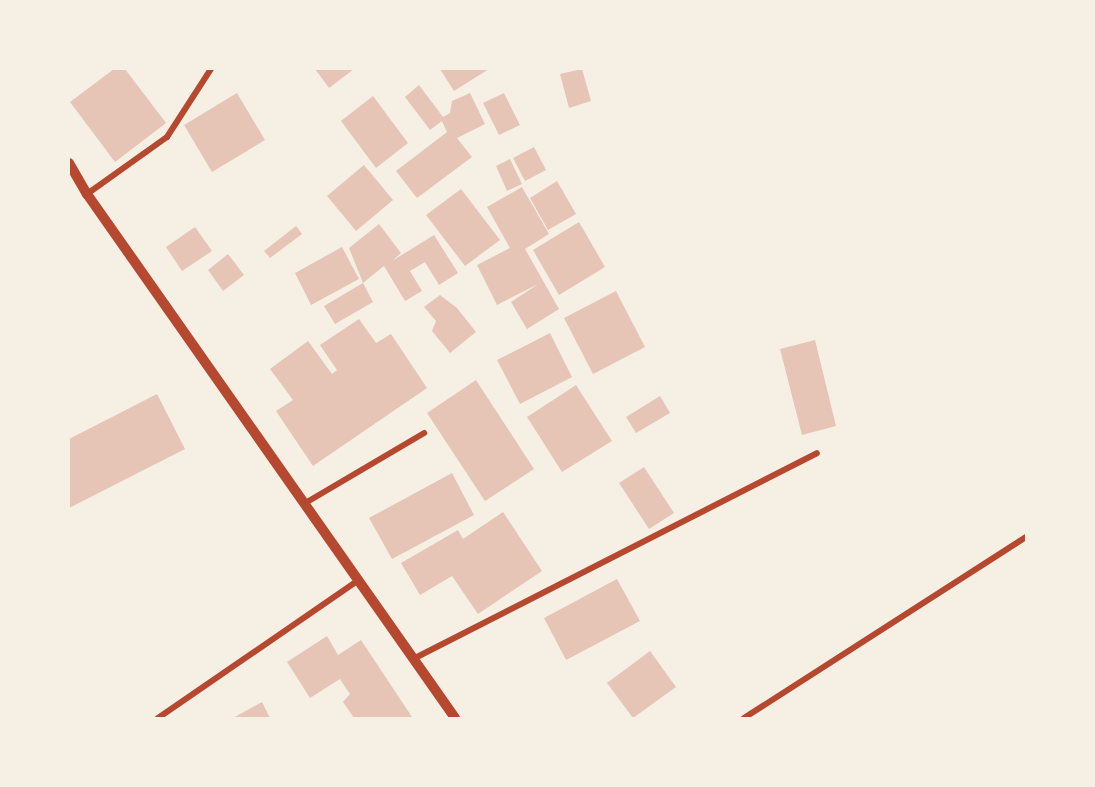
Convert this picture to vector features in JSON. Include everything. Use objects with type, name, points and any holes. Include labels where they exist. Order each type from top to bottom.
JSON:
[{"type":"street","points":[[87,194],[167,137],[211,69]]},
{"type":"street","points":[[69,163],[87,194],[307,502],[356,582],[415,658],[455,718]]},
{"type":"street","points":[[307,502],[424,433]]},
{"type":"street","points":[[415,658],[817,453]]},
{"type":"street","points":[[744,718],[1026,537]]},
{"type":"street","points":[[158,718],[356,582]]},
{"type":"building","points":[[114,69],[125,69],[166,123],[115,162],[70,102]]},
{"type":"building","points":[[315,69],[354,69],[329,88]]},
{"type":"building","points":[[440,69],[489,69],[454,91]]},
{"type":"building","points":[[582,69],[591,101],[569,108],[560,74]]},
{"type":"building","points":[[419,85],[443,117],[450,113],[452,101],[470,93],[485,124],[457,138],[472,157],[417,198],[396,171],[447,132],[442,121],[430,130],[405,97]]},
{"type":"building","points":[[237,93],[265,140],[212,172],[184,125]]},
{"type":"building","points":[[504,93],[520,125],[499,135],[483,103]]},
{"type":"building","points":[[373,96],[408,143],[376,168],[341,121]]},
{"type":"building","points":[[534,147],[546,170],[525,181],[513,158]]},
{"type":"building","points":[[510,159],[522,184],[507,191],[496,166]]},
{"type":"building","points":[[364,165],[393,200],[356,231],[327,196]]},
{"type":"building","points":[[557,181],[576,214],[548,230],[530,198]]},
{"type":"building","points":[[522,187],[549,234],[525,249],[559,309],[527,329],[511,302],[538,284],[497,305],[477,265],[510,248],[487,207]]},
{"type":"building","points":[[461,189],[500,240],[465,266],[426,215]]},
{"type":"building","points":[[579,222],[605,267],[559,295],[533,250]]},
{"type":"building","points":[[379,224],[401,253],[392,261],[434,235],[458,273],[439,285],[425,262],[410,271],[422,291],[405,301],[384,266],[363,283],[349,248]]},
{"type":"building","points":[[296,226],[302,234],[270,258],[264,251]]},
{"type":"building","points":[[195,227],[212,251],[182,271],[166,247]]},
{"type":"building","points":[[342,247],[359,279],[311,305],[295,273]]},
{"type":"building","points":[[228,254],[244,275],[223,291],[208,270]]},
{"type":"building","points":[[363,283],[373,302],[335,324],[324,306]]},
{"type":"building","points":[[616,291],[645,347],[593,374],[564,318]]},
{"type":"building","points":[[440,295],[457,308],[476,332],[450,353],[432,331],[436,321],[424,307]]},
{"type":"building","points":[[359,319],[376,343],[391,334],[427,388],[313,466],[276,411],[293,400],[270,369],[308,341],[332,374],[337,370],[320,345]]},
{"type":"building","points":[[550,333],[572,377],[520,404],[497,360]]},
{"type":"building","points":[[815,340],[836,426],[802,435],[780,349]]},
{"type":"building","points":[[476,380],[534,469],[485,501],[427,413]]},
{"type":"building","points":[[576,385],[612,441],[562,472],[527,417]]},
{"type":"building","points":[[157,394],[185,449],[69,508],[69,439]]},
{"type":"building","points":[[660,396],[670,413],[636,433],[626,417]]},
{"type":"building","points":[[644,467],[674,513],[649,529],[619,483]]},
{"type":"building","points":[[452,473],[474,515],[392,559],[369,518]]},
{"type":"building","points":[[503,512],[542,571],[478,614],[452,576],[420,595],[401,563],[458,530],[463,539]]},
{"type":"building","points":[[617,579],[640,621],[566,660],[544,618]]},
{"type":"building","points":[[327,636],[338,655],[361,640],[412,717],[354,718],[343,702],[350,694],[340,679],[310,698],[287,662]]},
{"type":"building","points":[[650,651],[676,687],[633,718],[607,683]]},
{"type":"building","points":[[262,702],[270,718],[233,718]]}]
